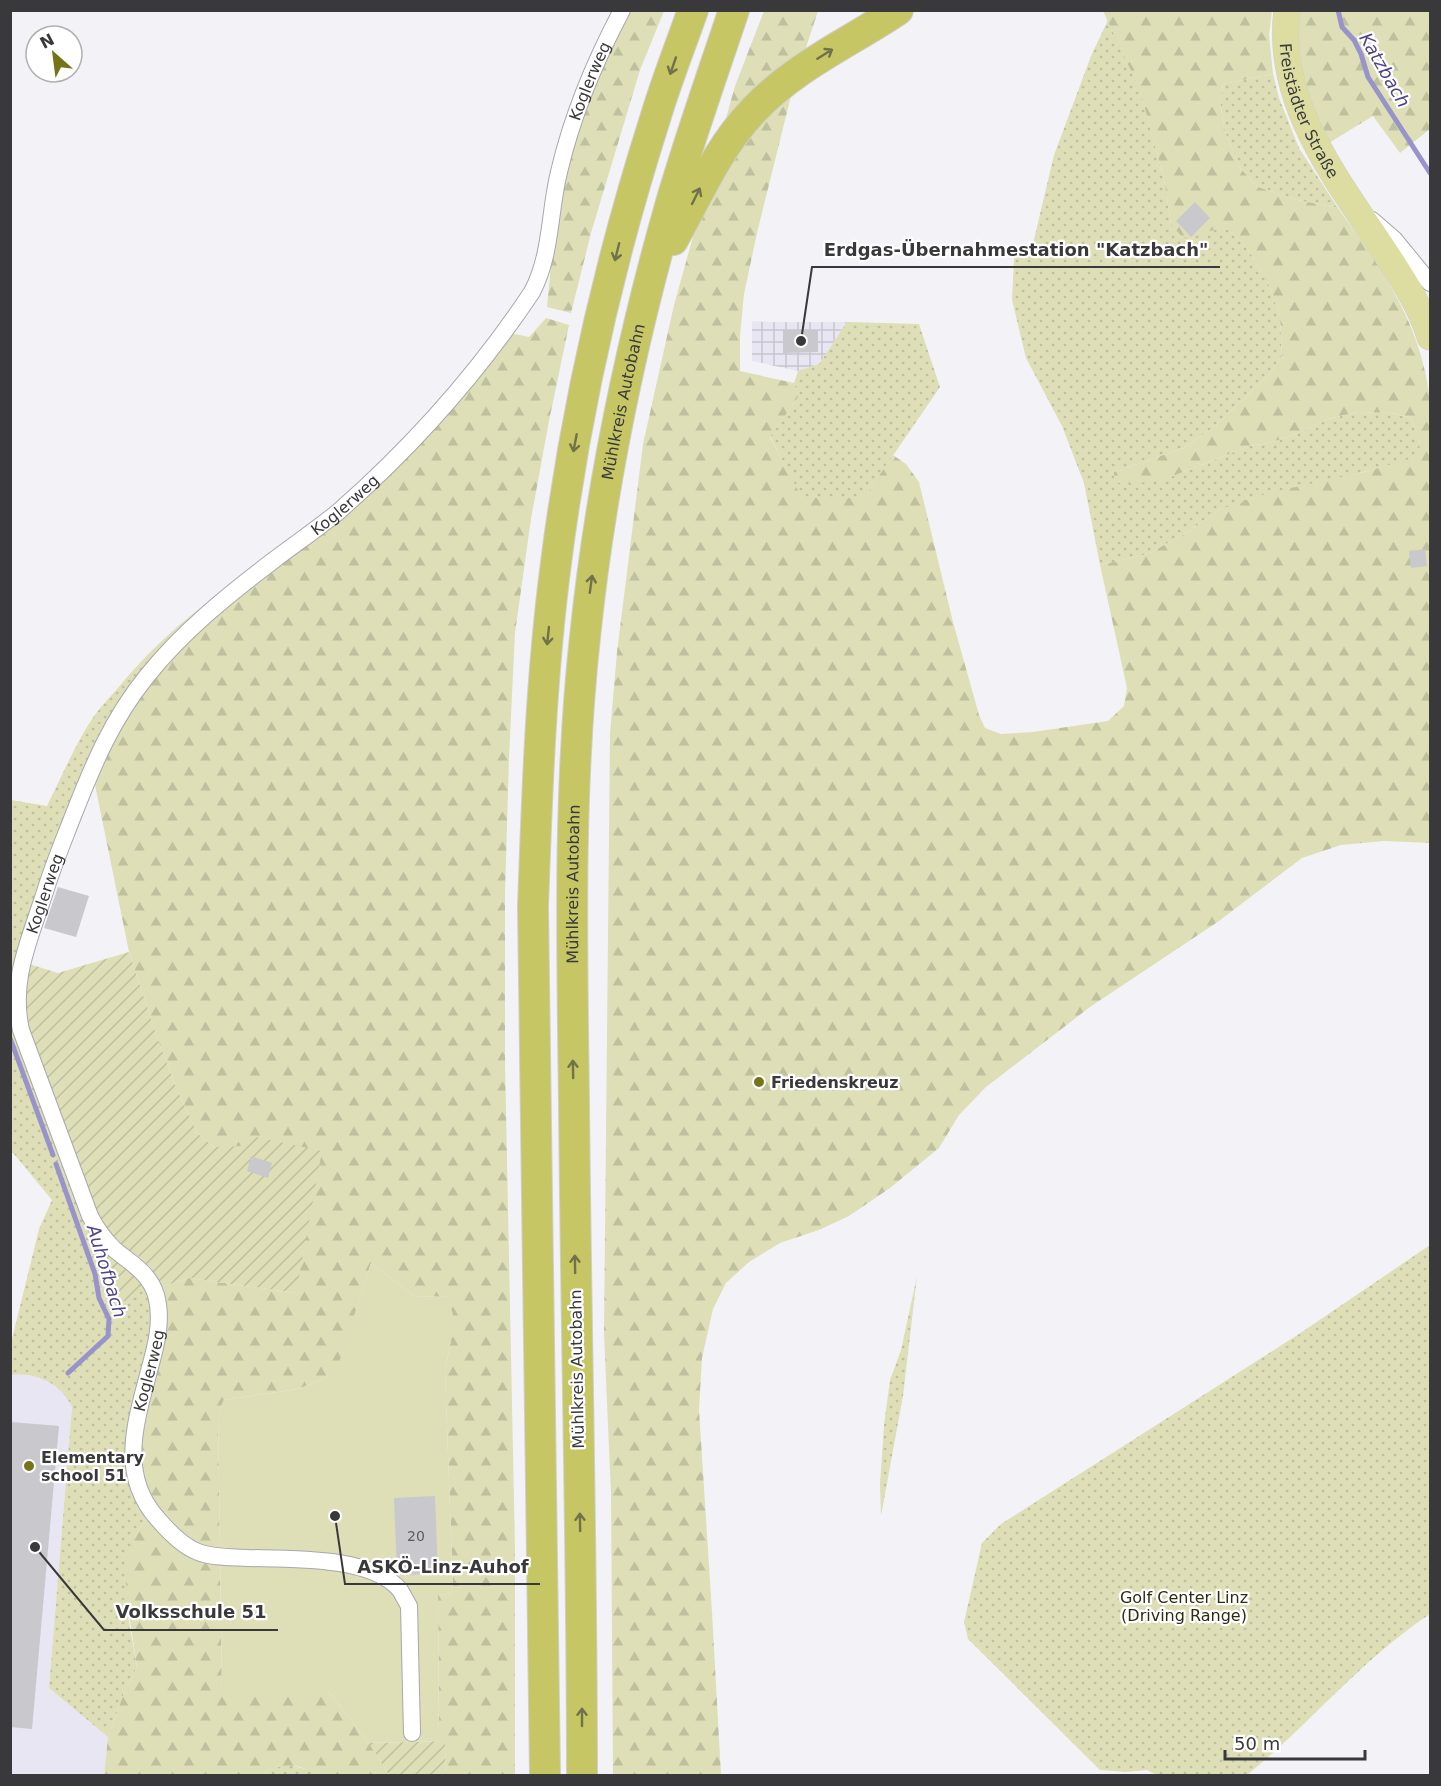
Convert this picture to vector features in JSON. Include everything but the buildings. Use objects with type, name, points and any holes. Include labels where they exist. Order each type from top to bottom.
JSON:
[{"type":"highway","points":[[545,1776],[533,930],[537,781],[543,682],[555,564],[564,503],[594,346],[621,235],[652,129],[693,10]]},
{"type":"highway","name":"Mühlkreis Autobahn","points":[[582,1776],[572,917],[575,782],[584,643],[595,556],[626,384],[648,284],[692,131],[734,10]]},
{"type":"highway","points":[[648,284],[719,154],[752,111],[795,74],[898,10]]},
{"type":"main road","name":"Freistädter Straße","points":[[1287,10],[1287,42],[1292,87],[1301,112],[1314,139],[1404,283],[1431,337]]},
{"type":"street","name":"Koglerweg","points":[[412,1733],[409,1606],[400,1590],[391,1582],[365,1568],[350,1565],[274,1558],[215,1556],[201,1553],[190,1548],[155,1516],[139,1489],[132,1458],[133,1442],[140,1404],[157,1342],[159,1324],[156,1296],[146,1276],[137,1266],[114,1249],[90,1216],[21,1030],[16,1000],[18,983],[21,964],[51,873],[92,767],[127,702],[147,675],[171,648],[210,612],[336,513],[393,460],[467,378],[532,292],[540,277],[545,259],[559,172],[578,110],[596,64],[622,10]]},
{"type":"street","name":"Freistädter Straße","points":[[1353,203],[1394,239],[1431,283]]},
{"type":"shaded area","points":[[752,321],[847,322],[819,364],[798,371],[752,361]]},
{"type":"shaded area","points":[[21,1374],[43,1378],[57,1387],[67,1397],[72,1407],[49,1688],[108,1737],[104,1775],[11,1775],[10,1375]]},
{"type":"green space","points":[[630,11],[664,11],[640,70],[591,233],[571,313],[547,307],[560,195],[582,112]]},
{"type":"green space","points":[[764,11],[818,11],[794,84],[757,233],[744,294],[740,336],[740,371],[794,383],[798,397],[770,437],[802,498],[864,498],[893,455],[906,464],[919,482],[953,622],[979,715],[985,728],[1001,734],[1033,732],[1108,721],[1124,706],[1127,688],[1100,565],[1148,554],[1186,533],[1221,509],[1269,493],[1364,472],[1420,456],[1419,437],[1411,418],[1391,413],[1358,412],[1328,419],[1296,434],[1269,443],[1249,446],[1173,476],[1131,485],[1114,482],[1114,472],[1184,448],[1214,427],[1270,374],[1282,355],[1280,316],[1269,285],[1242,242],[1225,227],[1183,238],[1171,224],[1164,179],[1140,90],[1103,11],[1272,11],[1269,35],[1273,74],[1223,84],[1220,102],[1225,132],[1240,168],[1258,187],[1297,200],[1338,208],[1370,253],[1397,298],[1409,321],[1425,372],[1430,400],[1430,843],[1384,841],[1341,845],[1302,858],[1219,921],[1090,1007],[986,1087],[959,1115],[939,1148],[890,1188],[849,1216],[819,1230],[780,1243],[749,1262],[726,1283],[713,1309],[702,1358],[699,1410],[721,1775],[613,1776],[611,1494],[604,1334],[610,734],[617,652],[643,444],[674,305],[735,86]]},
{"type":"green space","points":[[1298,11],[1430,11],[1430,129],[1400,153],[1373,116],[1329,143],[1302,84]]},
{"type":"green space","points":[[1108,20],[1140,89],[1164,179],[1171,224],[1225,227],[1242,242],[1269,285],[1280,316],[1282,355],[1270,374],[1214,427],[1184,448],[1114,472],[1173,476],[1249,446],[1269,443],[1296,434],[1328,419],[1358,412],[1391,413],[1411,418],[1419,437],[1421,457],[1221,509],[1186,533],[1148,554],[1100,565],[1084,483],[1062,426],[1026,358],[1012,300],[1014,258],[1031,252],[1054,155],[1091,56]]},
{"type":"green space","points":[[1273,74],[1279,98],[1299,148],[1338,208],[1297,200],[1258,187],[1240,168],[1225,132],[1220,102],[1223,84]]},
{"type":"green space","points":[[546,318],[569,325],[531,519],[515,633],[505,894],[505,1062],[515,1549],[515,1775],[446,1775],[445,1741],[439,1741],[438,1595],[453,1593],[445,1370],[451,1340],[448,1297],[414,1296],[371,1263],[339,1364],[323,1379],[298,1389],[224,1400],[218,1413],[220,1551],[191,1542],[162,1517],[137,1469],[160,1287],[189,1278],[296,1293],[242,1147],[214,1147],[198,1134],[178,1092],[129,952],[93,775],[141,691],[200,627],[334,522],[510,333],[529,337]]},
{"type":"green space","points":[[847,322],[919,324],[940,387],[864,498],[801,498],[770,436],[798,397],[794,383],[798,371],[819,364]]},
{"type":"green space","points":[[253,570],[135,682],[99,736],[80,783],[11,986],[11,800],[47,806],[94,716],[133,670],[165,638],[198,610]]},
{"type":"green space","points":[[129,952],[158,1040],[178,1092],[198,1134],[214,1147],[242,1146],[252,1136],[322,1151],[296,1293],[189,1278],[160,1287],[151,1268],[138,1256],[123,1247],[101,1224],[36,1057],[22,1008],[26,963],[58,973]]},
{"type":"green space","points":[[10,1003],[102,1246],[92,1254],[105,1300],[144,1285],[152,1308],[148,1515],[135,1536],[128,1616],[137,1667],[124,1693],[108,1737],[49,1688],[72,1407],[61,1391],[47,1381],[30,1375],[11,1375],[11,1343],[39,1229],[52,1200],[11,1152]]},
{"type":"green space","name":"Golf Center Linz (Driving Range)","points":[[1430,1245],[1430,1614],[1359,1671],[1293,1735],[1247,1775],[1158,1776],[1147,1770],[1126,1772],[1100,1770],[968,1639],[964,1622],[982,1543],[1001,1524],[1299,1334]]},
{"type":"green space","points":[[102,1246],[144,1285],[130,1301],[105,1300],[92,1254]]},
{"type":"green space","points":[[371,1263],[414,1296],[448,1297],[453,1315],[445,1370],[453,1593],[438,1595],[439,1741],[369,1743],[328,1691],[222,1691],[218,1413],[224,1400],[298,1389],[323,1379],[339,1363]]},
{"type":"green space","points":[[917,1276],[903,1396],[881,1516],[880,1484],[890,1380],[901,1350]]},
{"type":"green space","points":[[148,1515],[220,1560],[222,1691],[328,1691],[369,1743],[389,1775],[317,1775],[304,1768],[292,1766],[267,1770],[265,1775],[104,1776],[108,1737],[124,1693],[137,1667],[126,1595],[126,1562],[135,1536]]},
{"type":"green space","points":[[445,1741],[446,1775],[389,1775],[369,1743]]},
{"type":"green space","points":[[286,1764],[309,1770],[317,1775],[265,1776],[267,1770]]},
{"type":"waterway","name":"Katzbach","points":[[1338,10],[1342,27],[1354,40],[1368,77],[1430,173]]},
{"type":"waterway","name":"Auhofbach","points":[[10,1038],[53,1155]]},
{"type":"waterway","name":"Auhofbach","points":[[56,1164],[95,1274],[99,1298],[109,1319],[108,1336],[68,1373]]},
{"type":"place","name":"Erdgas-Übernahmestation \"Katzbach\"","points":[[801,341]]},
{"type":"place","name":"Friedenskreuz","points":[[759,1082]]},
{"type":"place","name":"Elementary school 51","points":[[29,1466]]},
{"type":"place","name":"ASKÖ-Linz-Auhof","points":[[335,1516]]},
{"type":"place","name":"Volksschule 51","points":[[35,1547]]}]
